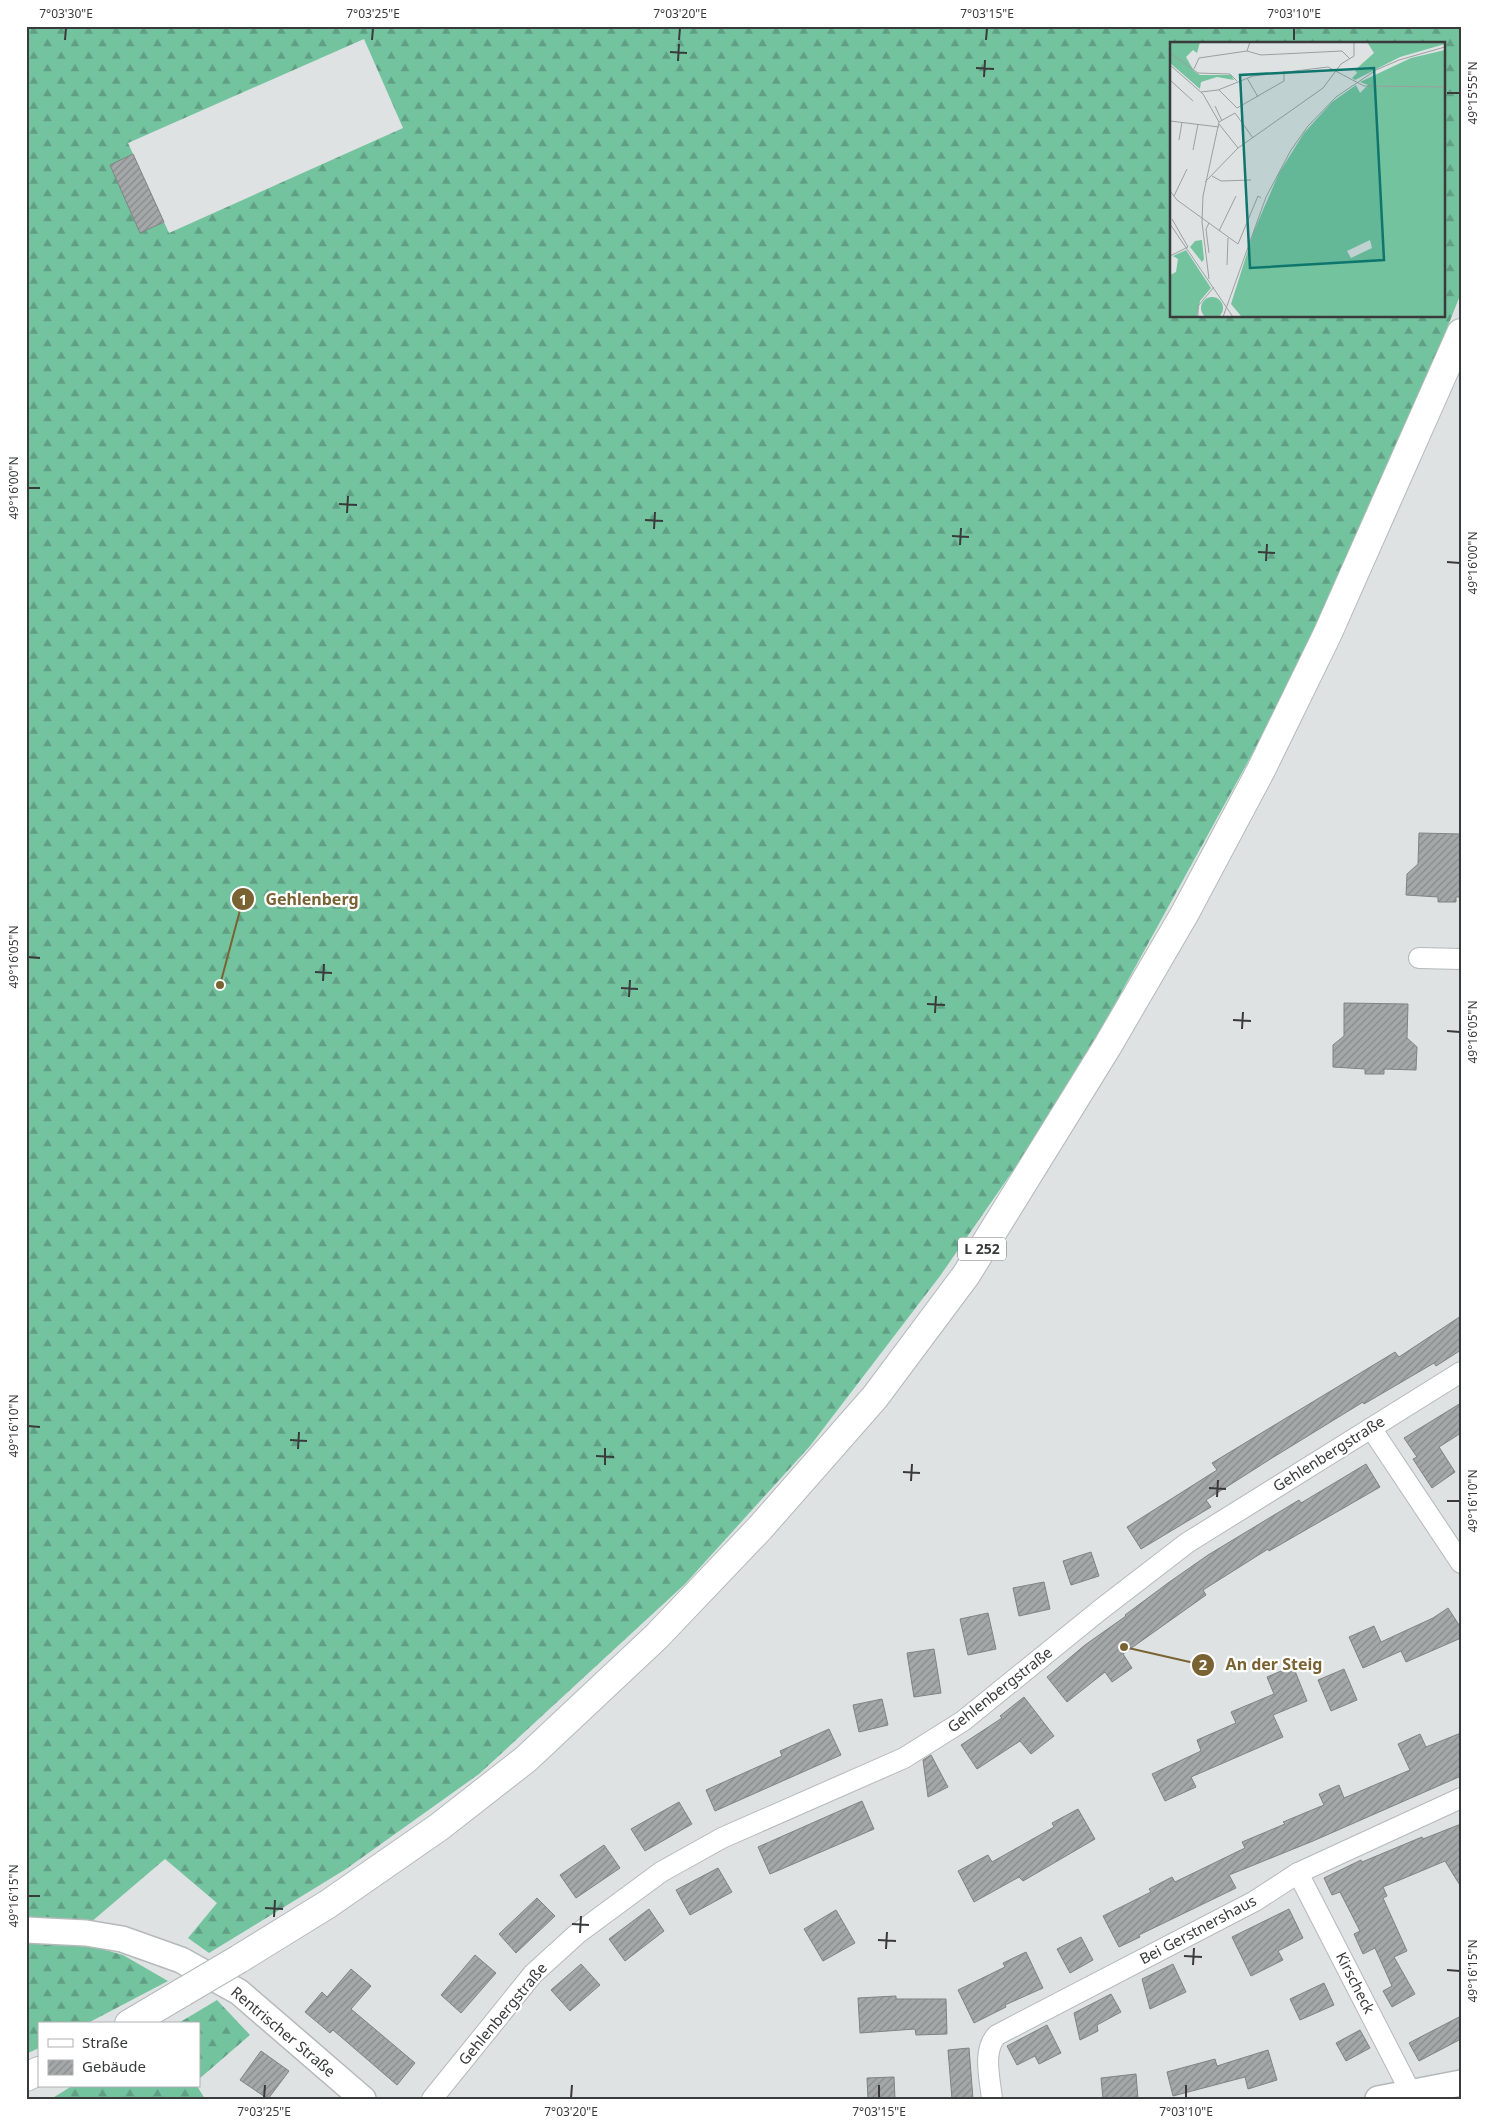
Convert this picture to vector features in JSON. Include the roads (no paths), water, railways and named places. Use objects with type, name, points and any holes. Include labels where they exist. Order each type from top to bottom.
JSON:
[{"type":"highway","name":"L 252","points":[[132,2022],[239,1959],[352,1888],[439,1826],[526,1759],[657,1636],[760,1528],[875,1397],[966,1275],[1107,1047],[1185,913],[1261,770],[1327,635],[1461,332]]},
{"type":"highway","points":[[26,2078],[38,2072]]},
{"type":"street","points":[[1419,958],[1461,959]]},
{"type":"street","name":"Gehlenbergstraße","points":[[432,2099],[533,1974],[577,1934],[661,1872],[722,1838],[904,1758],[963,1721],[1100,1610],[1187,1543],[1461,1372]]},
{"type":"street","points":[[1371,1428],[1461,1563]]},
{"type":"street","name":"Bei Gerstnershaus","points":[[992,2099],[989,2058],[990,2042],[997,2034],[1255,1901],[1298,1873],[1461,1798]]},
{"type":"street","name":"Kirscheck","points":[[1298,1873],[1411,2093]]},
{"type":"street","name":"Rentrischer Straße","points":[[26,1930],[86,1933],[122,1939],[181,1960],[238,1992],[363,2099]]},
{"type":"street","points":[[1378,2099],[1461,2083]]},
{"type":"place","name":"Gehlenberg","points":[[220,985]]},
{"type":"place","name":"An der Steig","points":[[1124,1647]]}]
